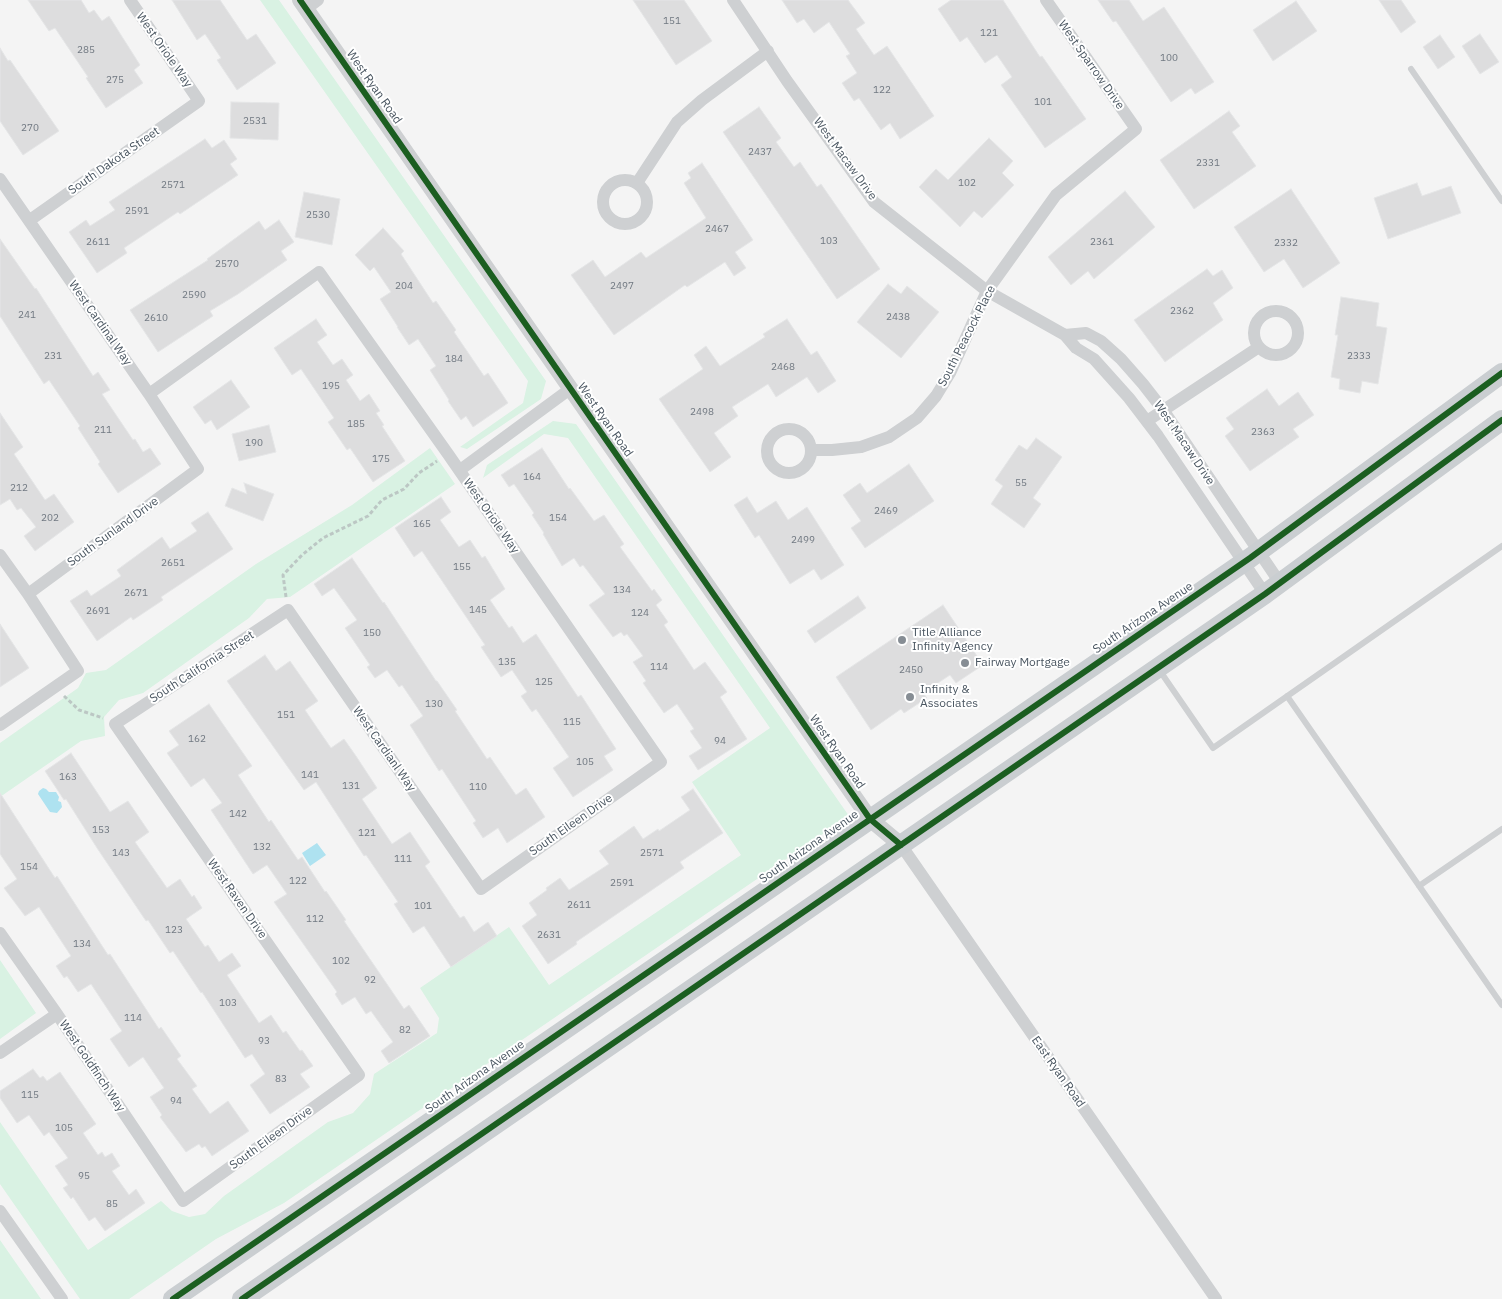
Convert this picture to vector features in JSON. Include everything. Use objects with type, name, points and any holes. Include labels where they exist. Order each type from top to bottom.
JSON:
[{"type":"main road","name":"South Arizona Avenue","points":[[173,1299],[1251,557],[1502,373]]},
{"type":"main road","points":[[242,1299],[1273,588],[1501,423]]},
{"type":"street","name":"West Oriole Way","points":[[130,0],[199,101]]},
{"type":"street","name":"West Macaw Drive","points":[[733,0],[874,202],[987,291],[1065,335],[1076,348],[1094,359],[1130,398],[1198,495],[1251,557],[1273,588]]},
{"type":"street","name":"West Sparrow Drive","points":[[1046,0],[1136,129]]},
{"type":"street","name":"West Ryan Road","points":[[308,3],[570,389],[870,819],[901,845]]},
{"type":"street","points":[[637,183],[677,122],[702,100],[768,51]]},
{"type":"street","name":"South Dakota Street","points":[[30,220],[199,101]]},
{"type":"street","name":"South Peacock Place","points":[[811,450],[861,447],[890,437],[917,418],[936,396],[950,372],[987,291],[1056,195],[1136,129]]},
{"type":"street","name":"West Cardinal Way","points":[[0,179],[149,394],[198,469]]},
{"type":"street","name":"West Oriole Way","points":[[149,394],[319,272],[460,470],[661,762]]},
{"type":"street","name":"West Macaw Drive","points":[[1065,335],[1086,333],[1101,341],[1121,359],[1164,410],[1214,485],[1251,557],[1273,588]]},
{"type":"street","points":[[1147,421],[1259,347]]},
{"type":"street","points":[[460,470],[570,389]]},
{"type":"street","name":"South Sunland Drive","points":[[28,594],[198,469]]},
{"type":"street","points":[[1198,495],[1214,485]]},
{"type":"street","points":[[0,555],[78,671],[0,725]]},
{"type":"street","name":"South California Street","points":[[115,724],[288,610]]},
{"type":"street","name":"West Cardianl Way","points":[[288,610],[481,889]]},
{"type":"street","name":"West Raven Drive","points":[[115,724],[359,1075]]},
{"type":"street","name":"South Eileen Drive","points":[[481,889],[661,762]]},
{"type":"street","name":"East Ryan Road","points":[[901,845],[1216,1299]]},
{"type":"street","name":"West Goldfinch Way","points":[[0,933],[183,1200]]},
{"type":"street","points":[[0,1053],[57,1014]]},
{"type":"street","name":"South Eileen Drive","points":[[183,1200],[359,1075]]},
{"type":"street","points":[[0,1211],[62,1299]]},
{"type":"lane","points":[[1411,69],[1502,201]]},
{"type":"lane","points":[[1158,668],[1212,748],[1502,546]]},
{"type":"lane","points":[[1287,696],[1502,1005]]},
{"type":"lane","points":[[1419,886],[1502,829]]},
{"type":"path","points":[[288,610],[283,575],[302,555],[323,538],[368,516],[382,500],[404,489],[419,473],[448,454]]},
{"type":"path","points":[[57,686],[67,700],[79,710],[115,724]]},
{"type":"green space","points":[[260,0],[279,0],[546,381],[541,399],[467,449],[460,447],[523,403],[528,381]]},
{"type":"green space","points":[[553,421],[576,424],[849,816],[284,1203],[216,1239],[129,1299],[80,1299],[0,1184],[0,1122],[88,1250],[161,1201],[172,1211],[189,1217],[205,1214],[224,1196],[328,1122],[353,1113],[370,1094],[374,1074],[437,1033],[439,1018],[420,988],[509,927],[549,985],[741,855],[692,782],[770,728],[568,438],[544,434],[483,478],[487,465]]},
{"type":"green space","points":[[430,448],[455,484],[290,597],[267,599],[249,618],[143,693],[119,700],[104,717],[105,736],[81,741],[0,797],[0,743],[78,688],[86,673],[106,670],[256,564],[352,505]]},
{"type":"green space","points":[[0,960],[36,1013],[0,1039]]},
{"type":"green space","points":[[0,1240],[41,1299],[0,1299]]},
{"type":"water","points":[[43,788],[49,792],[56,792],[59,797],[58,801],[61,802],[62,807],[57,813],[50,812],[38,794]]},
{"type":"water","points":[[317,843],[326,855],[310,866],[302,853]]},
{"type":"building","points":[[28,0],[81,0],[89,13],[94,10],[102,21],[109,16],[140,65],[134,70],[143,83],[106,108],[55,28],[49,31]]},
{"type":"building","points":[[172,0],[220,0],[247,40],[256,34],[276,63],[237,90],[217,60],[221,58],[205,34],[197,40]]},
{"type":"building","points":[[633,0],[684,0],[712,41],[676,65]]},
{"type":"building","points":[[782,0],[848,0],[865,23],[856,29],[874,55],[887,46],[934,116],[900,139],[890,123],[881,130],[859,98],[854,101],[842,83],[857,73],[846,56],[850,54],[829,22],[814,33],[804,19],[797,23]]},
{"type":"building","points":[[951,0],[1003,0],[1040,57],[1042,56],[1086,119],[1045,148],[1001,85],[1012,77],[997,55],[985,63],[967,37],[960,42],[938,9]]},
{"type":"building","points":[[1098,0],[1129,0],[1143,21],[1164,7],[1214,82],[1195,94],[1191,88],[1171,102],[1116,21],[1113,22]]},
{"type":"building","points":[[1379,0],[1401,0],[1416,22],[1401,33]]},
{"type":"building","points":[[1296,1],[1317,31],[1273,61],[1253,30]]},
{"type":"building","points":[[1480,34],[1499,62],[1480,74],[1462,46]]},
{"type":"building","points":[[1440,35],[1455,57],[1438,69],[1423,47]]},
{"type":"building","points":[[0,48],[59,131],[23,155],[0,121]]},
{"type":"building","points":[[231,102],[279,103],[278,140],[230,138]]},
{"type":"building","points":[[759,107],[781,138],[776,142],[794,167],[800,162],[817,187],[821,184],[880,269],[837,299],[723,132]]},
{"type":"building","points":[[1229,111],[1240,126],[1232,132],[1256,166],[1194,209],[1160,160]]},
{"type":"building","points":[[989,138],[1013,161],[1002,173],[1014,185],[982,218],[974,211],[960,227],[919,187],[936,169],[948,180]]},
{"type":"building","points":[[205,139],[212,148],[224,140],[237,159],[230,164],[238,175],[180,214],[178,212],[124,248],[127,253],[97,273],[69,232],[86,220],[90,226],[115,210],[109,202]]},
{"type":"building","points":[[702,163],[753,240],[735,252],[746,268],[734,276],[725,262],[687,287],[685,285],[614,335],[571,275],[593,260],[605,277],[641,252],[646,258],[706,218],[684,183],[691,178],[688,173]]},
{"type":"building","points":[[1417,183],[1422,196],[1451,186],[1461,213],[1388,239],[1374,198]]},
{"type":"building","points":[[1291,189],[1340,263],[1303,288],[1284,259],[1264,272],[1234,227]]},
{"type":"building","points":[[1125,191],[1155,227],[1094,279],[1088,271],[1071,285],[1048,257]]},
{"type":"building","points":[[304,192],[340,199],[332,245],[295,237]]},
{"type":"building","points":[[279,220],[294,242],[281,251],[287,260],[210,311],[213,316],[158,352],[130,310],[208,260],[259,221],[265,230]]},
{"type":"building","points":[[383,228],[404,251],[401,254],[433,303],[436,301],[456,330],[454,332],[484,376],[488,373],[508,403],[473,427],[466,416],[461,420],[448,401],[430,370],[436,366],[418,339],[409,345],[397,327],[380,299],[391,292],[374,267],[370,271],[355,255]]},
{"type":"building","points":[[0,239],[36,288],[93,376],[98,372],[110,390],[102,394],[133,440],[135,439],[143,452],[150,448],[161,464],[118,493],[98,464],[100,462],[78,428],[80,426],[49,380],[44,384],[0,316]]},
{"type":"building","points":[[1207,269],[1213,276],[1222,270],[1233,288],[1213,303],[1223,320],[1165,362],[1134,320]]},
{"type":"building","points":[[888,284],[901,294],[907,286],[939,312],[901,358],[857,322]]},
{"type":"building","points":[[1341,297],[1379,303],[1376,326],[1387,328],[1378,384],[1362,381],[1360,393],[1339,389],[1340,379],[1331,377],[1338,335],[1335,335]]},
{"type":"building","points":[[316,319],[327,335],[317,342],[333,365],[342,359],[353,375],[346,380],[360,401],[369,394],[380,411],[376,413],[384,425],[382,426],[405,461],[373,482],[350,448],[347,450],[328,422],[334,418],[301,369],[292,375],[274,348]]},
{"type":"building","points":[[787,319],[811,355],[817,351],[836,381],[818,393],[807,377],[776,397],[768,384],[732,407],[738,416],[714,433],[731,457],[710,472],[659,399],[703,369],[694,355],[706,346],[720,366],[765,337],[763,334]]},
{"type":"building","points":[[231,380],[250,407],[217,430],[211,420],[205,424],[193,407]]},
{"type":"building","points":[[1267,389],[1279,406],[1298,392],[1314,415],[1293,429],[1299,437],[1250,471],[1225,436],[1234,429],[1226,418]]},
{"type":"building","points":[[0,413],[23,447],[14,454],[45,500],[54,494],[74,522],[35,551],[24,536],[36,527],[21,508],[17,510],[10,499],[0,505]]},
{"type":"building","points":[[269,425],[276,452],[239,461],[232,434]]},
{"type":"building","points":[[1036,438],[1062,457],[1033,498],[1041,504],[1024,528],[991,504],[1003,486],[995,480],[1019,445],[1027,450]]},
{"type":"building","points":[[542,448],[569,489],[594,521],[604,515],[624,544],[620,547],[652,591],[654,589],[662,600],[656,605],[668,622],[664,625],[694,670],[705,662],[727,692],[720,697],[747,739],[698,770],[689,756],[702,748],[690,731],[694,729],[677,704],[664,713],[643,683],[646,681],[633,662],[643,656],[627,634],[624,636],[621,632],[613,637],[589,605],[605,594],[583,565],[580,567],[574,558],[562,566],[532,515],[534,513],[514,484],[509,487],[501,475]]},
{"type":"building","points":[[909,464],[934,501],[865,548],[851,528],[861,521],[843,495],[860,483],[867,493]]},
{"type":"building","points":[[244,483],[274,494],[263,521],[225,506],[232,488],[247,494]]},
{"type":"building","points":[[441,497],[451,512],[440,520],[459,547],[470,540],[482,558],[485,556],[505,589],[490,600],[509,628],[512,626],[523,643],[536,634],[578,697],[581,695],[616,749],[604,756],[613,770],[573,797],[553,768],[569,757],[536,709],[532,712],[521,696],[527,692],[512,670],[501,677],[481,647],[485,645],[422,551],[414,557],[395,528]]},
{"type":"building","points":[[747,497],[757,513],[776,501],[788,520],[807,507],[844,565],[821,580],[814,569],[790,584],[759,535],[755,538],[734,505]]},
{"type":"building","points":[[208,512],[233,549],[161,597],[163,600],[133,620],[131,617],[97,641],[70,601],[87,590],[91,596],[121,576],[117,570],[162,537],[170,549],[197,531],[191,523]]},
{"type":"building","points":[[352,558],[457,710],[455,711],[487,759],[490,757],[516,795],[526,788],[545,817],[507,843],[498,828],[483,838],[473,823],[476,821],[442,769],[439,771],[410,725],[423,716],[402,685],[399,687],[387,670],[375,678],[367,667],[370,665],[345,628],[357,620],[334,588],[322,596],[314,584]]},
{"type":"building","points":[[858,596],[866,608],[815,643],[807,631]]},
{"type":"building","points":[[943,605],[983,665],[956,683],[950,675],[923,693],[927,698],[904,713],[901,709],[871,730],[836,677]]},
{"type":"building","points":[[0,624],[29,668],[0,687]]},
{"type":"building","points":[[265,655],[276,671],[290,661],[318,701],[305,710],[331,748],[344,739],[356,756],[377,788],[362,799],[392,844],[410,832],[430,862],[425,866],[460,918],[464,916],[474,932],[488,922],[497,936],[451,967],[424,926],[413,933],[394,904],[398,902],[366,855],[364,856],[316,782],[304,790],[227,681]]},
{"type":"building","points":[[209,704],[252,766],[238,775],[269,822],[271,820],[298,860],[302,857],[404,1009],[409,1005],[430,1036],[389,1063],[381,1051],[393,1042],[371,1011],[366,1014],[355,997],[342,1005],[335,994],[337,992],[274,902],[287,894],[267,865],[253,874],[211,810],[222,803],[204,778],[191,787],[167,753],[179,745],[169,731]]},
{"type":"building","points":[[71,753],[110,812],[128,801],[149,832],[135,842],[167,888],[180,879],[192,897],[194,895],[202,908],[186,919],[205,947],[208,945],[219,962],[232,953],[241,966],[227,975],[259,1023],[271,1015],[283,1033],[286,1031],[313,1066],[300,1074],[310,1087],[270,1114],[250,1085],[265,1074],[252,1054],[245,1058],[173,951],[170,953],[148,920],[146,921],[66,799],[64,800],[45,771]]},
{"type":"building","points":[[693,789],[723,833],[680,862],[684,868],[576,942],[577,944],[548,964],[522,926],[537,915],[529,903],[560,878],[569,890],[609,864],[599,851],[634,826],[643,839],[658,829],[659,831],[690,810],[681,797]]},
{"type":"building","points":[[0,793],[55,878],[57,876],[108,955],[110,954],[159,1029],[161,1027],[181,1056],[177,1059],[197,1086],[192,1089],[210,1114],[228,1101],[249,1131],[212,1156],[205,1146],[202,1148],[199,1144],[186,1152],[160,1117],[162,1115],[150,1097],[164,1088],[143,1057],[129,1067],[110,1039],[122,1031],[91,984],[78,992],[67,976],[64,978],[56,966],[71,956],[39,907],[25,916],[4,888],[17,879],[0,854]]},
{"type":"building","points":[[33,1069],[40,1078],[43,1076],[47,1081],[60,1072],[96,1124],[83,1133],[98,1155],[102,1152],[105,1157],[112,1153],[120,1166],[112,1171],[129,1195],[136,1189],[145,1203],[105,1231],[95,1217],[89,1221],[73,1197],[71,1199],[63,1188],[68,1185],[55,1166],[68,1158],[49,1132],[44,1136],[29,1115],[17,1123],[0,1098],[0,1091]]},
{"type":"cycle path","points":[[300,0],[870,819],[901,845]]},
{"type":"cycle path","points":[[173,1299],[1250,558],[1502,373]]},
{"type":"cycle path","points":[[242,1299],[1265,594],[1502,420]]},
{"type":"place","name":"Title Alliance Infinity Agency","points":[[902,640]]},
{"type":"place","name":"Fairway Mortgage","points":[[965,663]]},
{"type":"place","name":"Infinity & Associates","points":[[910,697]]}]
